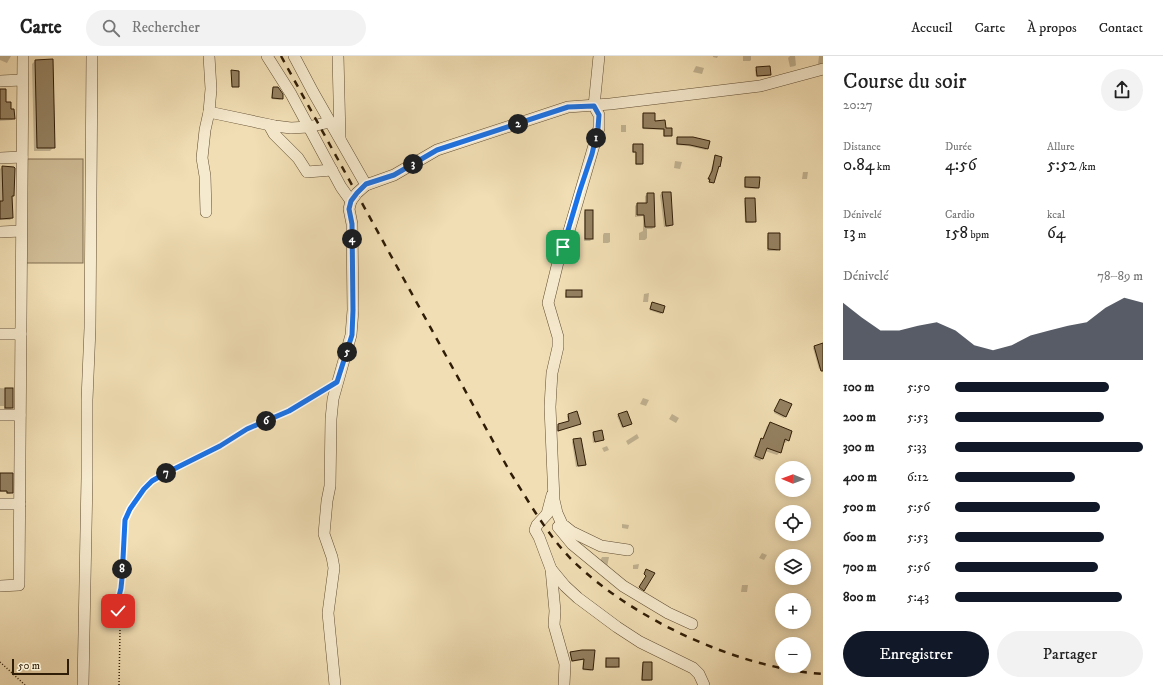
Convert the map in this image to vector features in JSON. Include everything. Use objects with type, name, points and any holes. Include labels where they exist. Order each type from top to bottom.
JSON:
[{"type":"street","points":[[0,586],[19,585],[23,56]]},
{"type":"street","points":[[83,685],[87,400],[90,328],[92,56]]},
{"type":"street","points":[[206,212],[205,176],[202,158],[211,89],[209,56]]},
{"type":"street","points":[[267,56],[291,94],[341,188],[351,201]]},
{"type":"street","points":[[294,56],[340,141],[366,184]]},
{"type":"street","points":[[338,56],[340,141]]},
{"type":"street","points":[[599,56],[594,106],[599,115],[598,128],[592,154],[569,231],[559,258],[548,303],[558,337],[558,347],[552,373],[550,395],[554,500],[557,513],[562,524],[572,532],[601,546],[628,550]]},
{"type":"street","points":[[335,685],[328,613],[334,568],[332,556],[324,534],[330,486],[331,419],[333,399],[352,335],[352,224],[349,209],[351,201],[357,193],[366,184],[394,175],[437,150],[568,107],[594,106],[760,86],[823,69]]},
{"type":"street","points":[[0,81],[22,80]]},
{"type":"street","points":[[209,112],[269,125],[291,128],[308,127],[330,122]]},
{"type":"street","points":[[269,125],[274,134],[298,158],[307,172],[332,170]]},
{"type":"street","points":[[0,158],[22,157]]},
{"type":"street","points":[[0,232],[21,231]]},
{"type":"street","points":[[0,334],[21,334]]},
{"type":"street","points":[[0,415],[20,414]]},
{"type":"street","points":[[554,488],[547,514],[537,525],[535,530],[540,537],[551,569],[555,611],[554,625],[565,664],[564,685]]},
{"type":"street","points":[[0,504],[20,504]]},
{"type":"street","points":[[547,514],[572,544],[623,586],[668,613],[692,624]]},
{"type":"street","points":[[551,569],[565,586],[595,611],[640,642],[693,668],[699,674],[704,685]]},
{"type":"path","points":[[119,685],[120,631],[117,605],[121,588],[122,555],[126,533],[125,520],[130,509],[144,489],[152,481],[164,474],[220,446],[247,429],[289,411],[337,382]]},
{"type":"path","points":[[0,662],[26,685]]},
{"type":"shaded area","points":[[24,159],[83,159],[83,263],[24,263]]},
{"type":"building","points":[[53,59],[55,148],[37,148],[35,60]]},
{"type":"building","points":[[770,66],[771,75],[757,76],[756,67]]},
{"type":"building","points":[[231,70],[239,71],[239,87],[232,87]]},
{"type":"building","points":[[273,87],[278,87],[283,94],[283,99],[272,98]]},
{"type":"building","points":[[0,89],[6,89],[6,102],[11,102],[11,109],[14,109],[15,119],[0,119]]},
{"type":"building","points":[[643,113],[655,113],[655,121],[665,120],[666,128],[672,128],[672,136],[664,136],[664,129],[643,128]]},
{"type":"building","points":[[677,137],[693,137],[710,141],[708,149],[677,144]]},
{"type":"building","points":[[633,144],[643,144],[643,164],[636,164],[636,152],[633,152]]},
{"type":"building","points":[[715,155],[722,157],[714,183],[709,182],[710,179],[708,179],[712,171]]},
{"type":"building","points":[[2,166],[15,168],[14,196],[12,196],[13,218],[0,219],[0,201],[3,201]]},
{"type":"building","points":[[745,177],[760,177],[759,188],[745,187]]},
{"type":"building","points":[[662,192],[671,192],[673,225],[666,226]]},
{"type":"building","points":[[647,193],[654,193],[655,227],[645,227],[644,215],[637,215],[637,203],[647,203]]},
{"type":"building","points":[[745,198],[755,198],[756,222],[746,222]]},
{"type":"building","points":[[585,210],[593,210],[593,239],[585,239]]},
{"type":"building","points":[[768,233],[780,233],[780,250],[768,249]]},
{"type":"building","points":[[566,290],[582,290],[582,297],[566,297]]},
{"type":"building","points":[[652,302],[665,306],[663,313],[650,309]]},
{"type":"building","points":[[823,343],[823,371],[821,371],[814,346]]},
{"type":"building","points":[[5,388],[13,388],[13,408],[5,408]]},
{"type":"building","points":[[780,399],[792,404],[786,417],[774,411]]},
{"type":"building","points":[[577,411],[581,424],[558,431],[558,424],[569,421],[568,414]]},
{"type":"building","points":[[627,411],[632,424],[623,427],[618,414]]},
{"type":"building","points":[[770,422],[792,431],[789,441],[785,439],[781,453],[767,448],[763,459],[755,456],[761,438],[763,439]]},
{"type":"building","points":[[602,430],[604,440],[595,442],[593,432]]},
{"type":"building","points":[[581,438],[586,465],[578,466],[573,439]]},
{"type":"building","points":[[0,473],[13,473],[13,493],[0,491]]},
{"type":"building","points":[[646,569],[655,573],[644,591],[639,587],[646,576],[644,574]]},
{"type":"building","points":[[595,650],[593,670],[583,669],[584,659],[572,661],[570,652]]},
{"type":"building","points":[[606,658],[619,658],[619,667],[606,667]]},
{"type":"building","points":[[643,662],[652,662],[652,680],[642,680]]},
{"type":"railway","points":[[281,56],[510,472],[555,541],[573,561],[598,583],[626,603],[656,621],[723,651],[757,662],[790,670],[823,674]]},
{"type":"route","points":[[118,611],[117,605],[122,578],[122,555],[126,533],[125,520],[130,509],[144,489],[152,481],[164,474],[220,446],[247,429],[289,411],[337,382],[352,335],[352,224],[349,209],[351,201],[366,184],[394,175],[437,150],[568,107],[594,106],[599,115],[598,128],[592,154],[563,247]]}]
